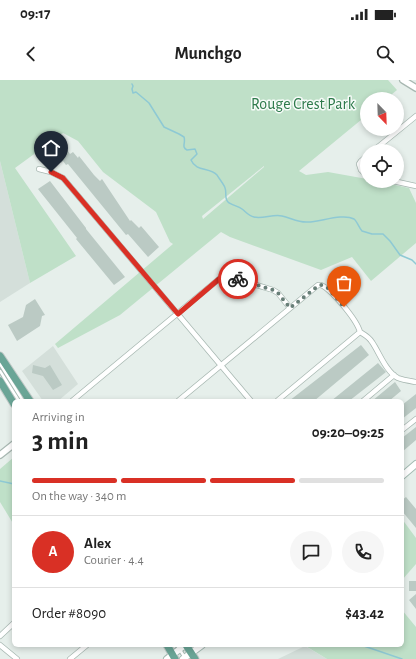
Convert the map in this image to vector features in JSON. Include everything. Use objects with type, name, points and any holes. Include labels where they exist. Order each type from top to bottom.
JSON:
[{"type":"main road","points":[[0,356],[29,399]]},
{"type":"main road","points":[[0,381],[12,401]]},
{"type":"main road","points":[[404,474],[416,464]]},
{"type":"main road","points":[[167,647],[171,658],[181,647]]},
{"type":"main road","points":[[182,647],[188,658],[200,647]]},
{"type":"street","points":[[403,80],[416,88]]},
{"type":"street","points":[[382,144],[416,116]]},
{"type":"street","points":[[39,169],[51,172],[63,178],[249,399]]},
{"type":"street","points":[[404,183],[416,186]]},
{"type":"street","points":[[74,399],[219,279],[230,276],[273,290],[278,293],[290,308]]},
{"type":"street","points":[[180,399],[290,308],[321,285],[327,287],[358,325],[360,332],[367,336],[372,342],[380,357],[394,375],[416,382]]},
{"type":"street","points":[[279,399],[360,332]]},
{"type":"street","points":[[365,399],[394,375]]},
{"type":"street","points":[[404,428],[416,419]]},
{"type":"street","points":[[0,455],[12,446]]},
{"type":"street","points":[[0,636],[12,625]]},
{"type":"street","points":[[0,645],[17,659]]},
{"type":"street","points":[[70,659],[85,647]]},
{"type":"lane","points":[[0,364],[22,399]]},
{"type":"lane","points":[[0,371],[18,399]]},
{"type":"shaded area","points":[[0,161],[30,283],[0,302]]},
{"type":"shaded area","points":[[53,346],[78,384],[60,399],[42,399],[22,371]]},
{"type":"shaded area","points":[[303,647],[307,647],[327,659],[278,659]]},
{"type":"green space","name":"Rouge Crest Park","points":[[0,80],[388,80],[397,90],[395,92],[360,92],[360,121],[299,171],[306,175],[328,172],[360,178],[360,188],[409,188],[416,203],[416,243],[371,281],[352,257],[321,270],[230,237],[221,232],[120,315],[58,348],[55,344],[173,244],[170,242],[156,212],[103,172],[78,141],[63,133],[15,168],[76,256],[30,283],[0,161]],"holes":[[[264,166],[264,167],[203,219],[202,216]]]},
{"type":"green space","points":[[12,459],[12,522],[0,502],[0,469]]},
{"type":"green space","points":[[404,522],[416,538],[416,564],[404,578]]},
{"type":"green space","points":[[404,612],[416,627],[416,659],[327,659],[307,647],[404,647]]},
{"type":"building","points":[[52,139],[55,143],[57,141],[60,145],[62,143],[70,154],[73,152],[78,158],[79,156],[100,181],[102,179],[130,221],[131,220],[139,228],[141,226],[159,247],[148,257],[128,234],[126,235],[68,164],[66,165],[63,161],[61,163],[52,153],[41,147]]},
{"type":"building","points":[[50,181],[125,277],[114,285],[76,239],[77,238],[38,189]]},
{"type":"building","points":[[35,299],[45,315],[42,316],[40,326],[17,341],[8,325],[23,317],[26,305]]},
{"type":"building","points":[[361,345],[369,355],[316,399],[292,399]]},
{"type":"building","points":[[378,363],[386,372],[352,399],[333,399]]},
{"type":"building","points":[[33,365],[45,368],[50,365],[62,385],[53,390],[43,376],[32,373]]},
{"type":"building","points":[[395,382],[401,391],[391,399],[374,399]]},
{"type":"building","points":[[416,394],[416,408],[404,417],[404,403]]},
{"type":"building","points":[[416,427],[416,440],[404,450],[404,436]]},
{"type":"building","points":[[406,497],[416,509],[416,528],[404,513],[404,498]]},
{"type":"building","points":[[409,581],[416,581],[416,591],[409,591]]},
{"type":"building","points":[[416,594],[416,609],[409,600]]},
{"type":"waterway","points":[[132,84],[133,93],[136,92],[149,103],[164,127],[184,137],[185,149],[195,149],[197,154],[191,160],[193,164],[217,175],[225,187],[226,199],[229,203],[254,217],[279,216],[305,222],[338,217],[349,217],[355,220],[362,231],[372,234],[383,234],[400,255],[412,260],[416,264]]},
{"type":"waterway","points":[[0,481],[12,484]]},
{"type":"waterway","points":[[367,647],[402,659]]},
{"type":"way so far","points":[[238,279],[273,290],[278,293],[290,308],[321,285],[327,287],[344,307]]},
{"type":"route","points":[[51,172],[63,178],[178,314],[219,279],[230,276],[238,279]]}]
